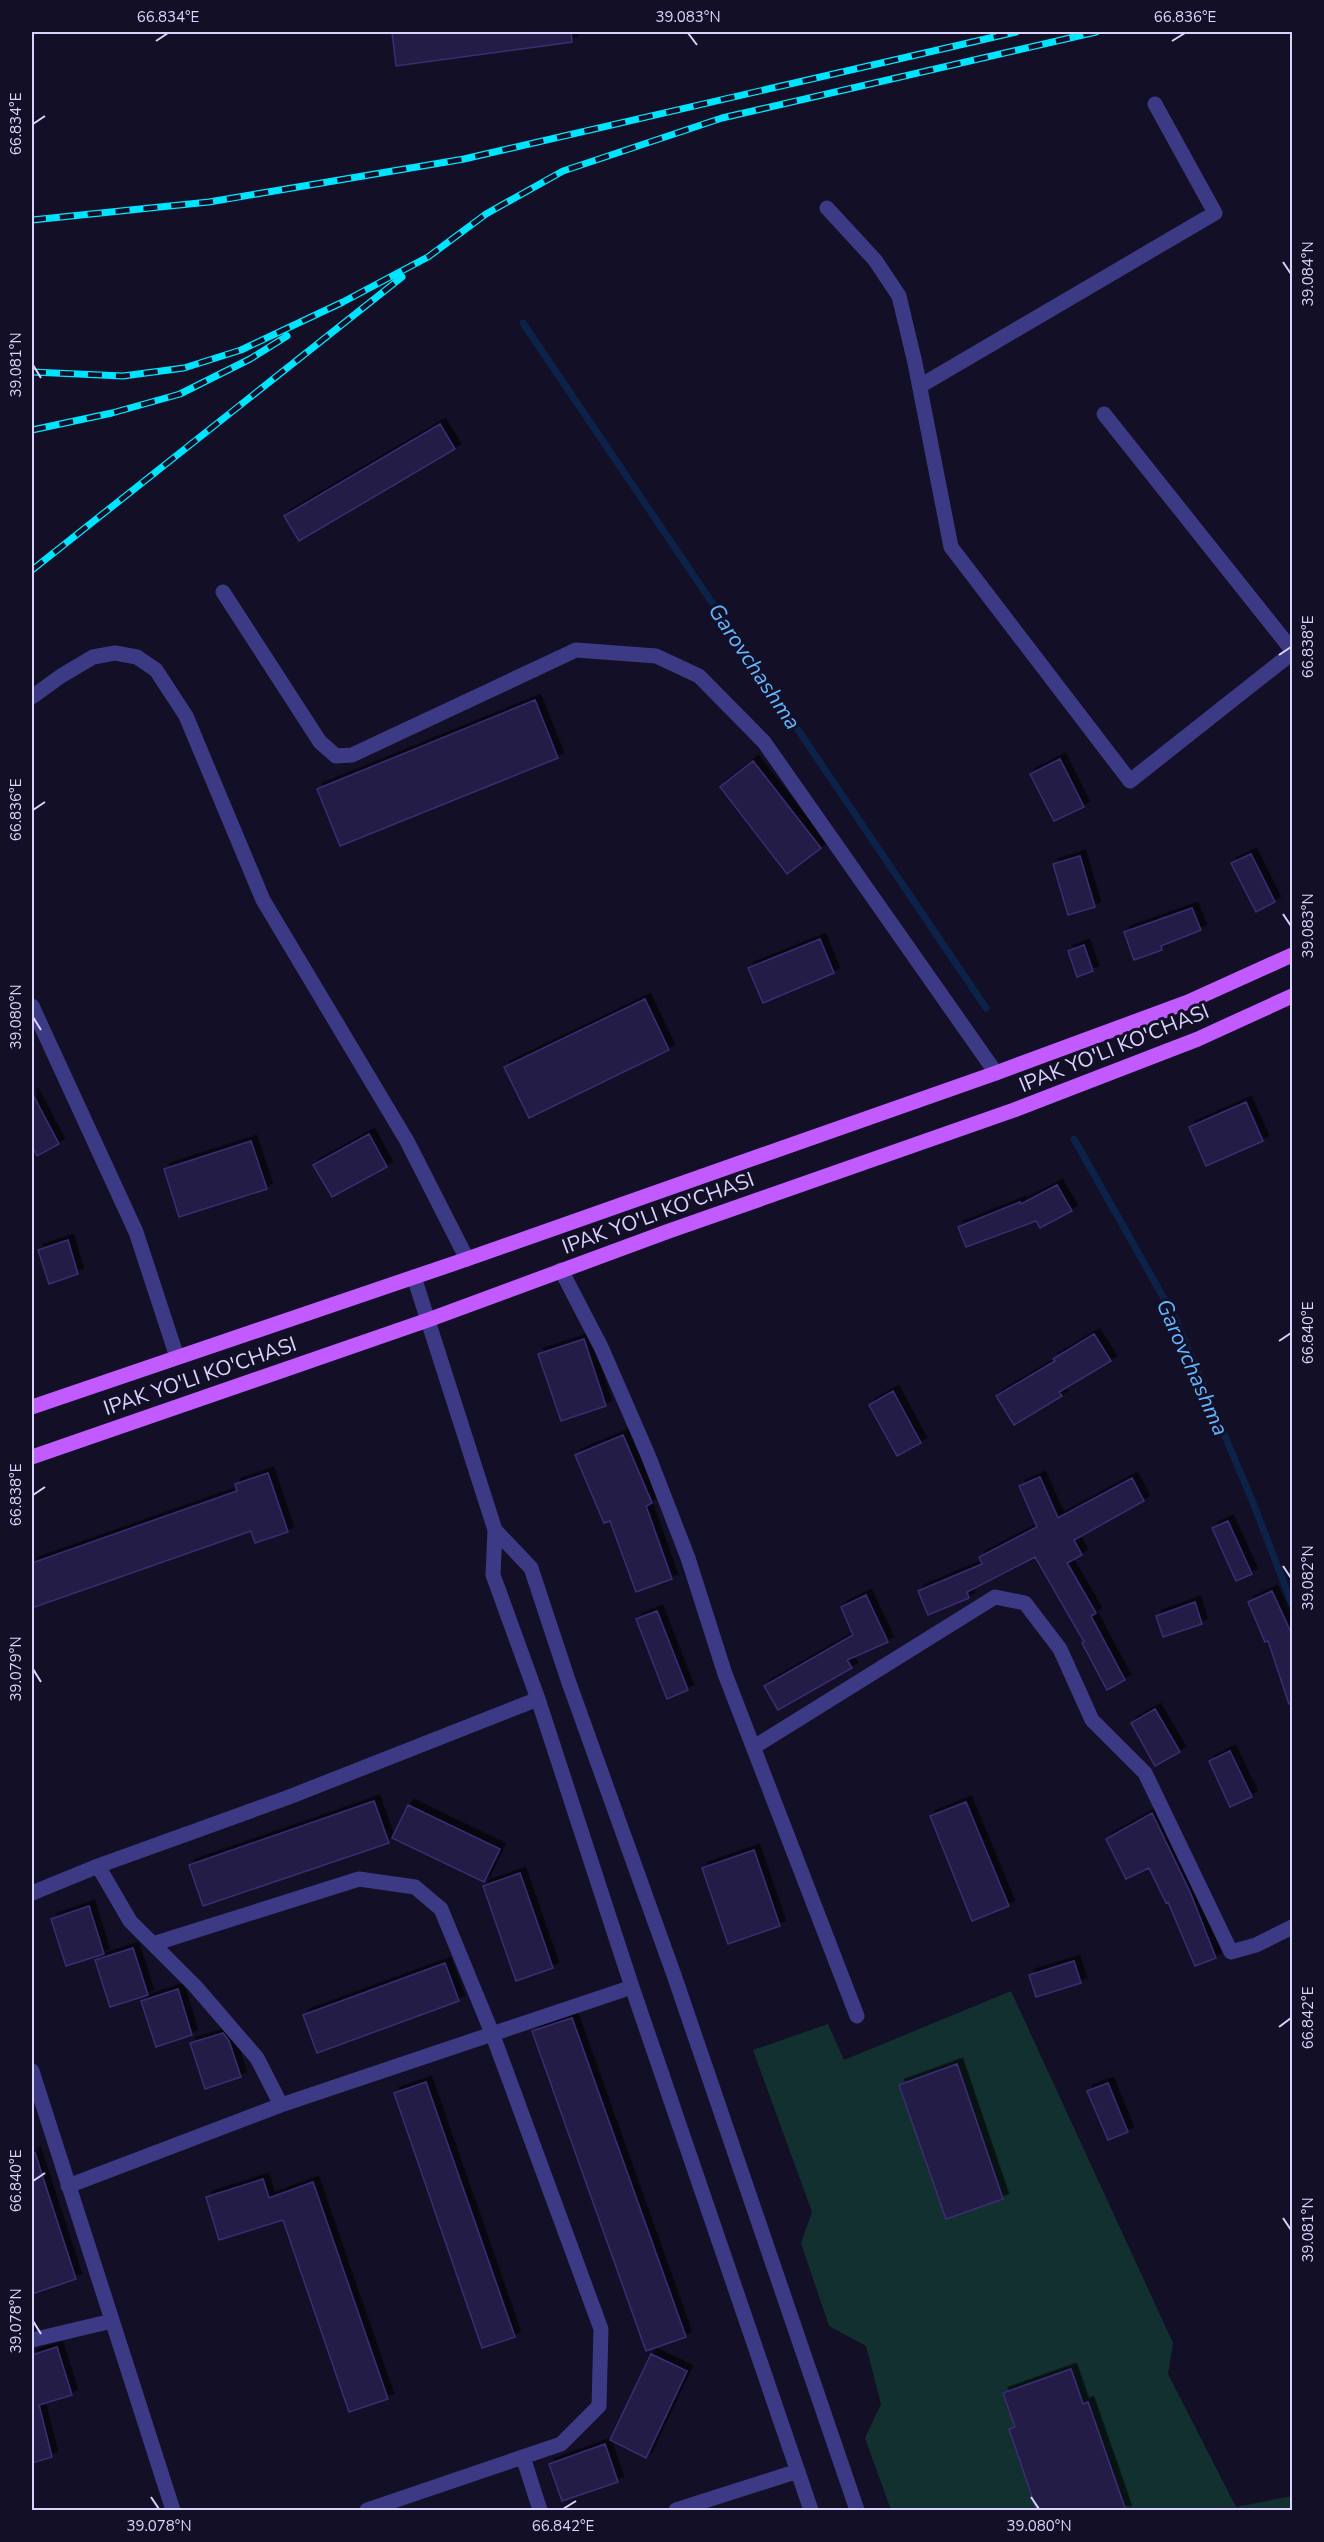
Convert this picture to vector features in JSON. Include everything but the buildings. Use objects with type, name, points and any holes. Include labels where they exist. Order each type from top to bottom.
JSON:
[{"type":"main road","name":"IPAK YO'LI KO'CHASI","points":[[32,1407],[467,1260],[996,1073],[1188,1002],[1293,955]]},
{"type":"main road","name":"IPAK YO'LI KO'CHASI","points":[[32,1457],[428,1320],[561,1270],[1014,1110],[1198,1039],[1293,996]]},
{"type":"street","points":[[920,386],[1215,213],[1155,104]]},
{"type":"street","points":[[827,208],[875,260],[899,296],[920,386],[951,548],[1130,781],[1293,651],[1104,414]]},
{"type":"street","points":[[223,592],[320,742],[336,756],[352,755],[576,650],[656,656],[699,676],[764,742],[996,1073]]},
{"type":"street","points":[[32,698],[61,676],[93,657],[115,653],[138,657],[156,670],[186,716],[263,900],[407,1142],[467,1260]]},
{"type":"street","points":[[32,1006],[136,1232],[177,1357]]},
{"type":"street","points":[[561,1270],[601,1347],[648,1455],[688,1558],[725,1674],[857,2016]]},
{"type":"street","points":[[414,1277],[495,1530],[493,1575],[538,1699],[632,1987],[811,2511]]},
{"type":"street","points":[[495,1530],[531,1568],[568,1680],[674,1975],[856,2511]]},
{"type":"street","points":[[754,1747],[995,1597],[1025,1603],[1060,1649],[1092,1720],[1145,1773],[1231,1952],[1257,1945],[1293,1927]]},
{"type":"street","points":[[32,1893],[98,1866],[290,1797],[538,1699]]},
{"type":"street","points":[[98,1866],[130,1921],[195,1986],[257,2058],[281,2105]]},
{"type":"street","points":[[153,1944],[359,1879],[415,1887],[441,1909],[492,2033],[601,2329],[599,2406],[561,2444],[367,2511]]},
{"type":"street","points":[[69,2186],[281,2105],[632,1987]]},
{"type":"street","points":[[32,2071],[173,2511]]},
{"type":"street","points":[[32,2340],[112,2321]]},
{"type":"street","points":[[523,2457],[540,2511]]},
{"type":"street","points":[[676,2511],[798,2471]]},
{"type":"green space","points":[[1011,1991],[1173,2343],[1168,2374],[1236,2507],[1292,2496],[1292,2510],[891,2510],[865,2438],[881,2404],[866,2346],[829,2326],[801,2243],[812,2212],[753,2050],[828,2024],[844,2060]]},
{"type":"waterway","name":"Garovchashma","points":[[523,323],[986,1008]]},
{"type":"waterway","name":"Garovchashma","points":[[1074,1139],[1175,1318],[1252,1500],[1292,1604]]},
{"type":"railway","points":[[32,220],[209,202],[464,159],[1016,32]]},
{"type":"railway","points":[[32,372],[123,376],[184,368],[241,350],[343,302],[428,257],[486,214],[563,171],[722,118],[1096,32]]},
{"type":"railway","points":[[32,570],[402,277]]},
{"type":"railway","points":[[32,430],[112,413],[180,394],[250,359],[287,336]]}]
